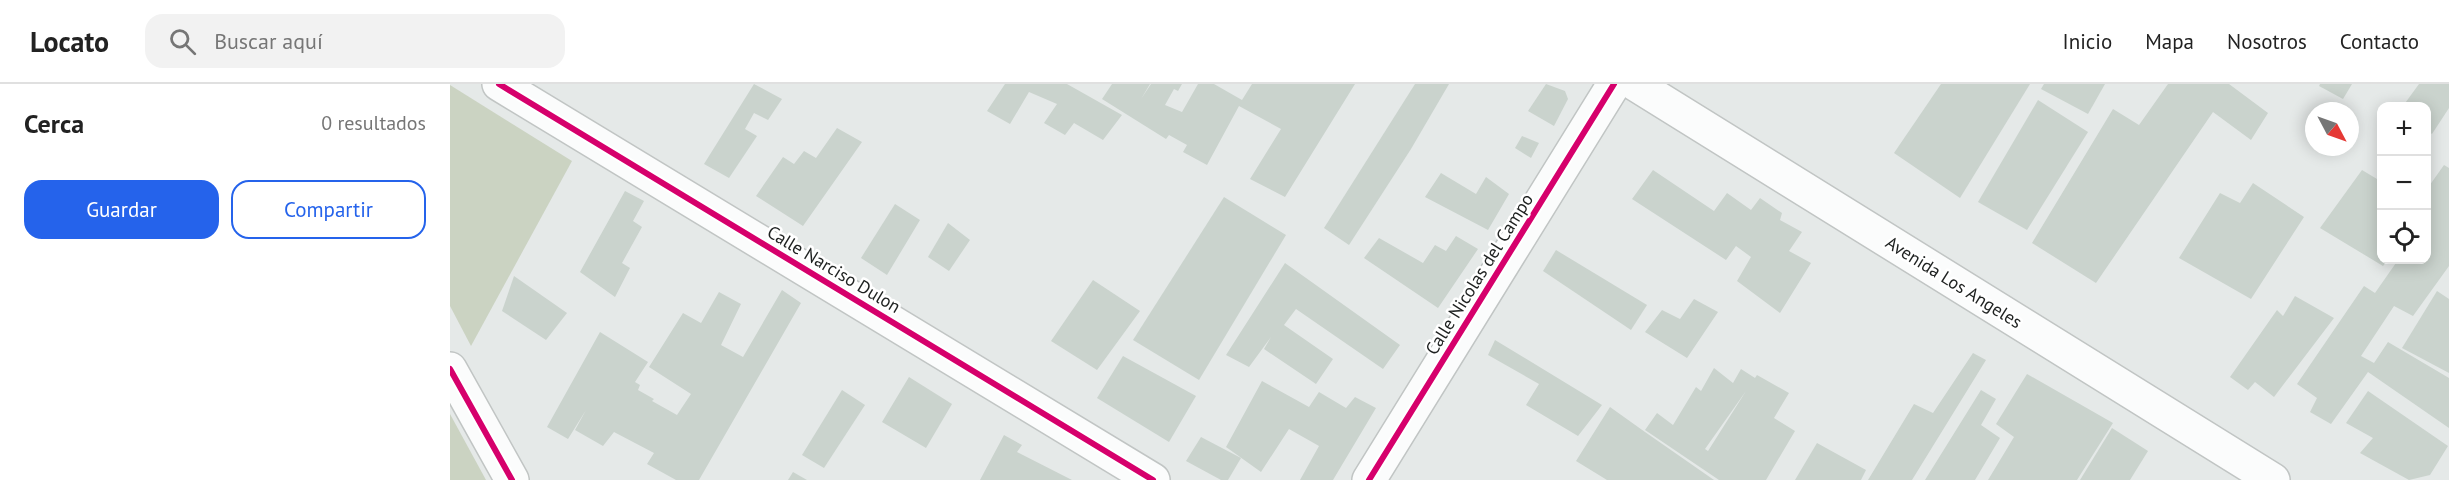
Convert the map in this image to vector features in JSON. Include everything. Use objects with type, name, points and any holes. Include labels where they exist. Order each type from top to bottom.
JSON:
[{"type":"street","name":"Calle Narciso Dulon","points":[[500,84],[1153,480]]},
{"type":"street","name":"Calle Nicolas del Campo","points":[[1369,480],[1614,84]]},
{"type":"street","name":"Avenida Los Angeles","points":[[1635,84],[2273,480]]},
{"type":"street","points":[[450,369],[512,480]]},
{"type":"green space","points":[[450,85],[572,161],[471,346],[450,306]]},
{"type":"green space","points":[[450,414],[486,480],[450,480]]},
{"type":"building","points":[[754,84],[782,99],[768,120],[754,113],[745,129],[757,136],[729,178],[704,164]]},
{"type":"building","points":[[1005,84],[1067,84],[1122,115],[1103,140],[1074,123],[1065,135],[1044,123],[1057,104],[1029,92],[1010,124],[987,111]]},
{"type":"building","points":[[1112,84],[1150,84],[1141,99],[1151,84],[1182,84],[1178,91],[1174,89],[1165,105],[1182,112],[1198,84],[1214,84],[1242,100],[1252,84],[1355,84],[1285,197],[1250,179],[1281,129],[1239,106],[1207,165],[1183,152],[1187,145],[1169,135],[1166,139],[1102,99]]},
{"type":"building","points":[[1415,84],[1449,84],[1411,149],[1349,245],[1324,228]]},
{"type":"building","points":[[1546,84],[1565,91],[1568,99],[1554,126],[1528,111]]},
{"type":"building","points":[[1941,84],[2030,84],[1960,198],[1894,153]]},
{"type":"building","points":[[2044,84],[2105,84],[2088,114],[2041,89]]},
{"type":"building","points":[[2168,84],[2229,84],[2268,113],[2251,140],[2213,112],[2096,283],[2032,243],[2113,109],[2139,125]]},
{"type":"building","points":[[2320,84],[2352,84],[2343,99],[2319,86]]},
{"type":"building","points":[[2419,84],[2449,84],[2449,108],[2432,134],[2431,102],[2406,102]]},
{"type":"building","points":[[2038,100],[2088,132],[2027,230],[1978,202]]},
{"type":"building","points":[[837,128],[862,142],[803,226],[756,196],[783,157],[794,164],[804,151],[816,158]]},
{"type":"building","points":[[1522,136],[1539,143],[1531,158],[1515,148]]},
{"type":"building","points":[[2444,165],[2449,168],[2449,266],[2413,316],[2394,306],[2361,356],[2374,363],[2388,342],[2449,378],[2449,428],[2368,372],[2331,424],[2310,412],[2317,398],[2297,384],[2364,286],[2375,293],[2395,264],[2431,264],[2431,183]]},
{"type":"building","points":[[1653,170],[1714,211],[1727,193],[1751,210],[1760,198],[1782,213],[1780,220],[1802,232],[1789,251],[1811,263],[1780,313],[1737,281],[1751,257],[1736,246],[1726,260],[1632,199]]},
{"type":"building","points":[[2362,170],[2377,179],[2377,262],[2320,228]]},
{"type":"building","points":[[1441,173],[1476,194],[1486,177],[1509,194],[1488,230],[1425,197]]},
{"type":"building","points":[[2253,183],[2304,217],[2251,299],[2179,258],[2220,193],[2240,203]]},
{"type":"building","points":[[625,191],[644,201],[633,221],[642,227],[622,263],[630,268],[615,297],[580,272]]},
{"type":"building","points":[[1224,197],[1286,235],[1199,380],[1133,340]]},
{"type":"building","points":[[895,204],[920,220],[887,275],[861,258]]},
{"type":"building","points":[[948,223],[970,240],[949,271],[928,257]]},
{"type":"building","points":[[1456,236],[1478,249],[1438,308],[1364,258],[1379,238],[1423,263],[1435,245],[1446,251]]},
{"type":"building","points":[[1556,250],[1647,305],[1631,330],[1543,271]]},
{"type":"building","points":[[1285,263],[1400,345],[1383,369],[1296,309],[1284,325],[1333,359],[1316,384],[1264,349],[1271,337],[1249,367],[1226,355]]},
{"type":"building","points":[[514,276],[567,313],[546,340],[502,311]]},
{"type":"building","points":[[1093,280],[1140,311],[1097,370],[1051,341]]},
{"type":"building","points":[[782,290],[801,303],[699,480],[676,480],[647,464],[654,453],[614,432],[603,446],[575,430],[586,410],[568,439],[547,427],[600,332],[648,362],[635,382],[640,385],[638,390],[677,415],[691,394],[649,367],[683,313],[701,323],[719,292],[741,304],[721,345],[743,357]]},
{"type":"building","points":[[2437,291],[2449,299],[2449,373],[2402,348]]},
{"type":"building","points":[[2295,296],[2334,318],[2274,397],[2255,382],[2248,390],[2230,377],[2277,310],[2283,316]]},
{"type":"building","points":[[1694,299],[1718,312],[1687,358],[1645,332],[1662,310],[1680,319]]},
{"type":"building","points":[[1495,340],[1602,405],[1578,436],[1526,405],[1539,384],[1488,355]]},
{"type":"building","points":[[1973,353],[1986,360],[1912,480],[1868,480],[1914,404],[1933,413]]},
{"type":"building","points":[[1123,356],[1196,396],[1169,442],[1097,398]]},
{"type":"building","points":[[1714,368],[1733,383],[1741,369],[1789,393],[1774,418],[1795,431],[1766,480],[1719,480],[1645,430],[1657,413],[1673,425],[1696,387],[1701,391]],"holes":[[[1746,391],[1708,451],[1705,449]]]},
{"type":"building","points":[[2027,374],[2113,423],[2077,480],[1988,480],[2014,437],[1996,424]]},
{"type":"building","points":[[909,377],[952,404],[926,448],[882,422]]},
{"type":"building","points":[[1262,381],[1309,407],[1319,392],[1346,408],[1355,397],[1376,408],[1333,480],[1300,480],[1319,446],[1289,429],[1261,472],[1226,447]]},
{"type":"building","points":[[842,390],[865,405],[824,468],[802,455]]},
{"type":"building","points":[[1981,390],[1996,399],[1981,425],[2000,438],[1975,480],[1925,480]]},
{"type":"building","points":[[2368,391],[2448,446],[2430,475],[2409,480],[2360,453],[2373,438],[2346,423]]},
{"type":"building","points":[[1610,407],[1714,480],[1607,480],[1576,461]]},
{"type":"building","points":[[2112,428],[2148,451],[2130,480],[2080,480]]},
{"type":"building","points":[[1004,435],[1022,445],[1017,452],[1072,480],[980,480]]},
{"type":"building","points":[[1201,437],[1241,458],[1228,480],[1221,480],[1186,461]]},
{"type":"building","points":[[1817,443],[1866,470],[1861,480],[1795,480]]},
{"type":"building","points":[[793,472],[807,480],[788,480]]},
{"type":"cycle path","points":[[499,84],[1153,480]]},
{"type":"cycle path","points":[[1369,480],[1614,84]]},
{"type":"cycle path","points":[[450,369],[512,480]]}]
